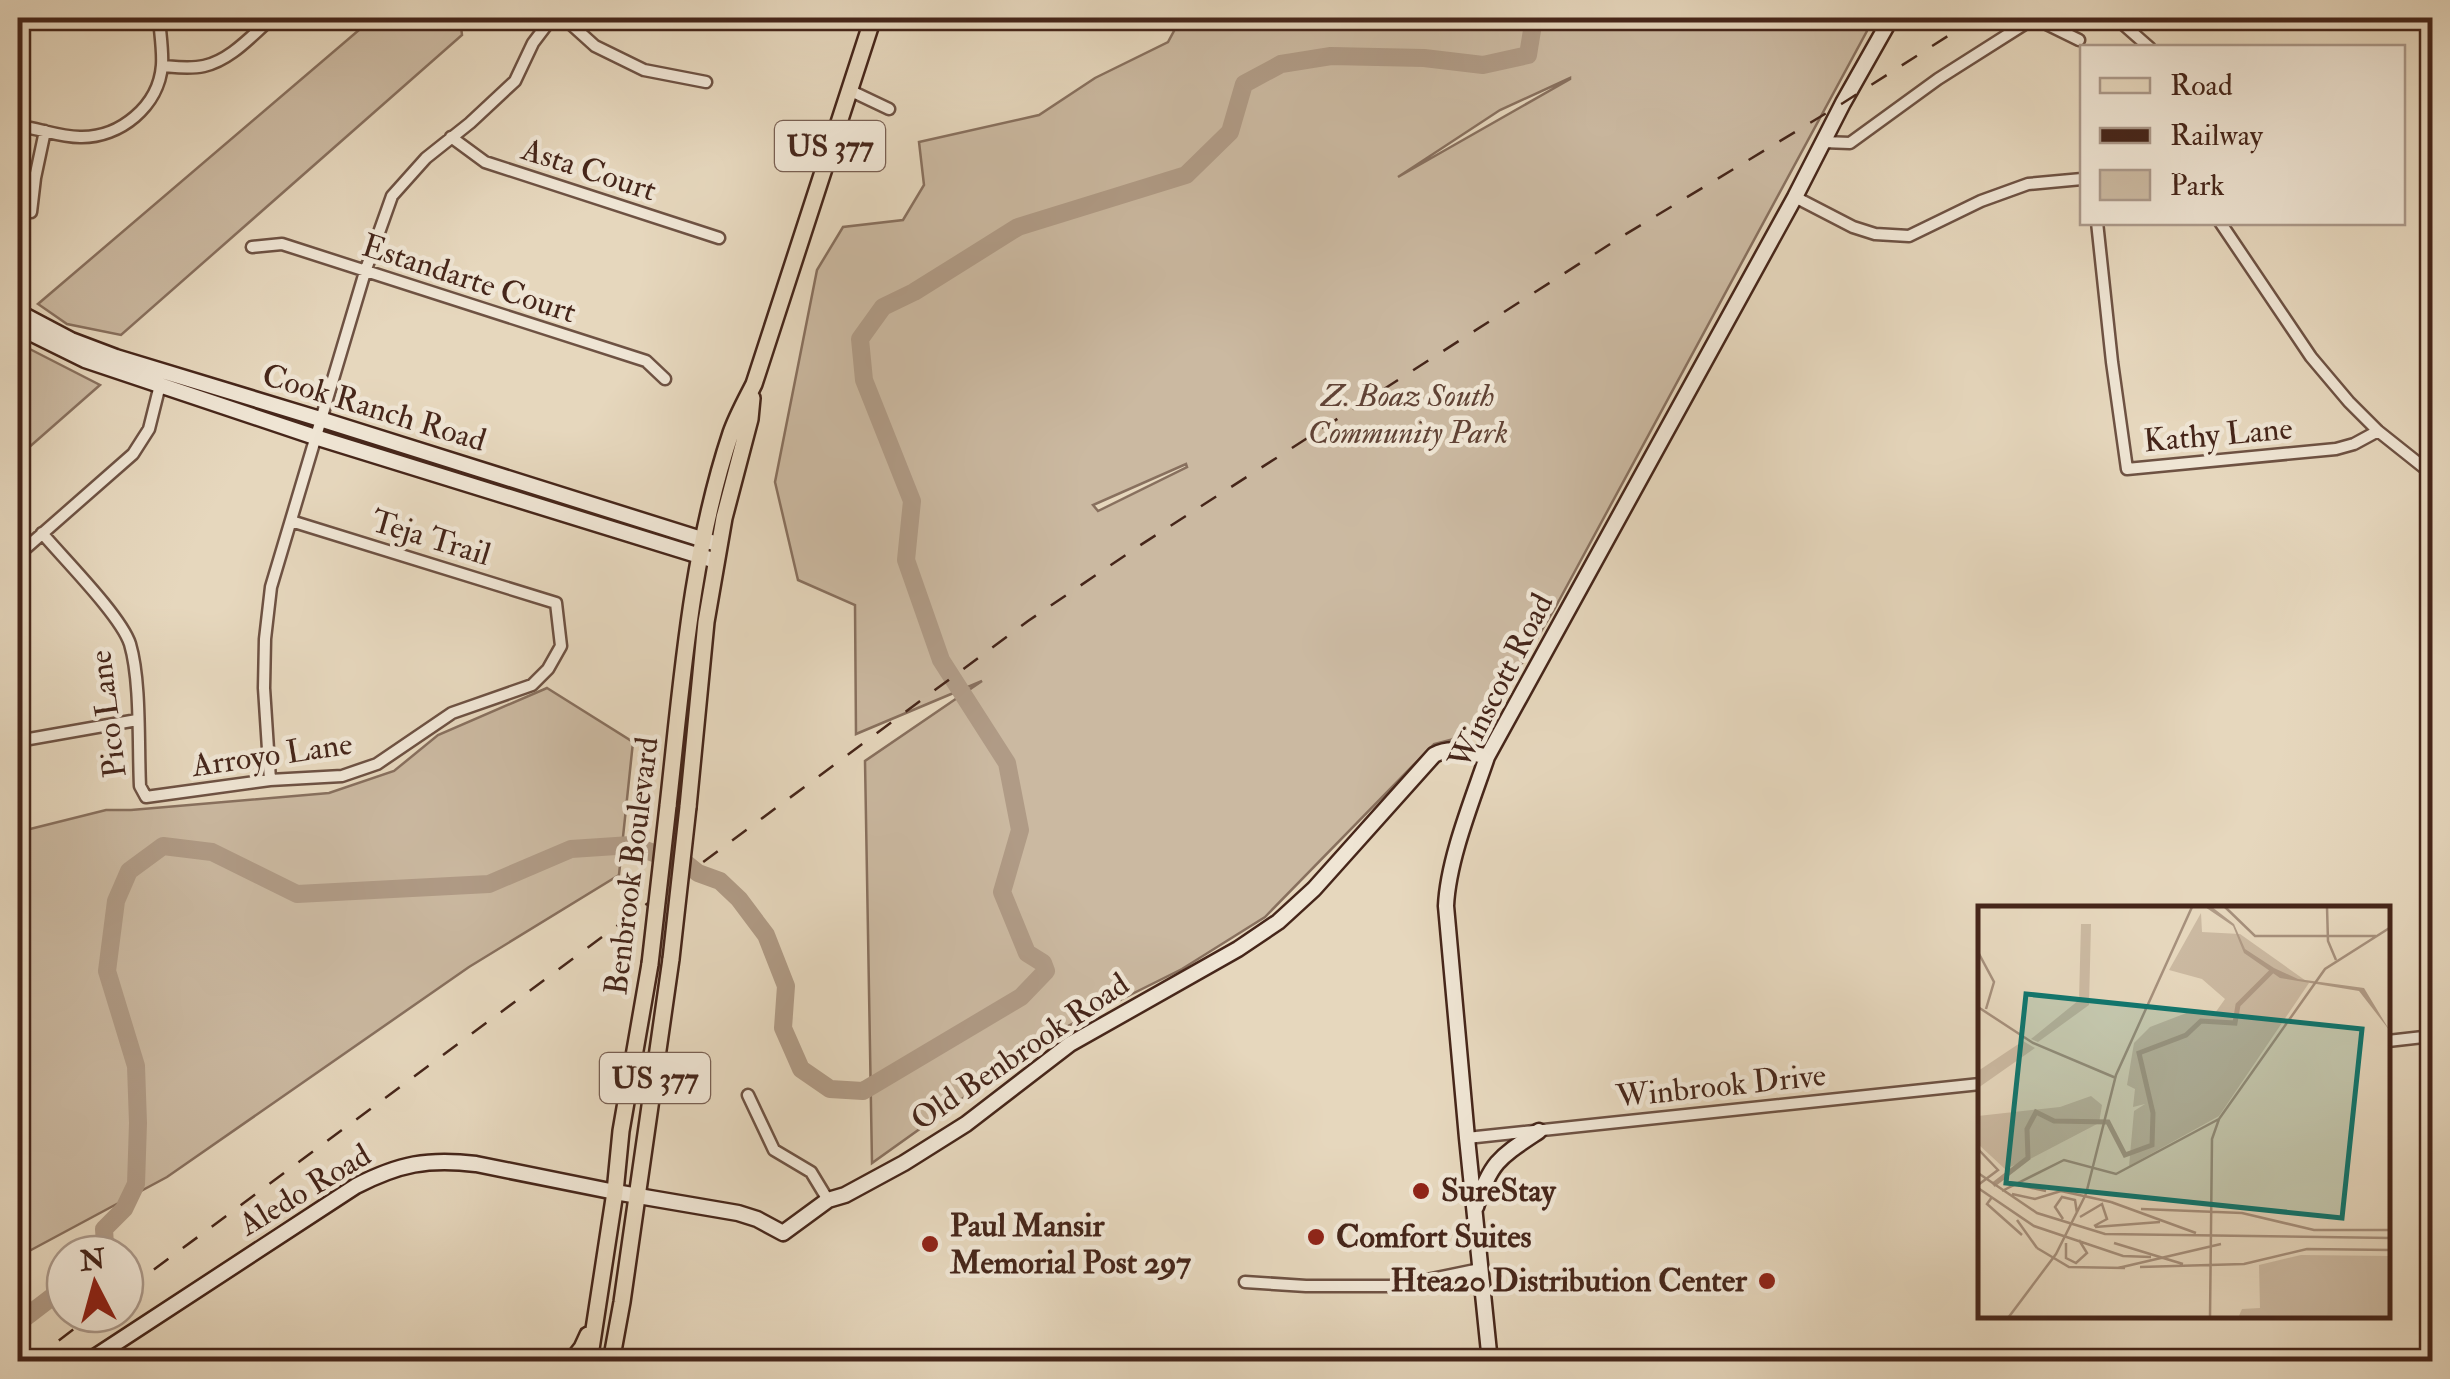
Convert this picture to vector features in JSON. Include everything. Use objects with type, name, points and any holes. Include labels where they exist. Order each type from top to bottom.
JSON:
[{"type":"main road","name":"US 377","points":[[849,90],[873,18]]},
{"type":"main road","name":"Benbrook Boulevard","points":[[589,1362],[650,964],[688,621],[710,551],[732,431],[754,384],[849,90]]},
{"type":"main road","name":"Benbrook Boulevard","points":[[611,1362],[671,960],[710,551]]},
{"type":"main road","points":[[622,1302],[623,1362]]},
{"type":"main road","points":[[572,1362],[598,1312]]},
{"type":"street","points":[[18,126],[81,138],[124,125],[148,102],[159,82],[159,18]]},
{"type":"street","points":[[162,66],[198,67],[214,62],[272,18]]},
{"type":"street","points":[[270,780],[264,638],[271,587],[365,272],[392,196],[426,158],[515,81],[534,42],[552,18]]},
{"type":"street","points":[[564,18],[595,46],[644,70],[706,82]]},
{"type":"street","name":"Winscott Road","points":[[1491,1358],[1450,959],[1447,890],[1463,828],[1487,756],[1891,18]]},
{"type":"street","points":[[1823,142],[1850,143],[1938,79],[2035,18],[2078,40]]},
{"type":"street","points":[[2116,18],[2147,45]]},
{"type":"street","points":[[849,90],[889,110]]},
{"type":"street","points":[[31,212],[45,131]]},
{"type":"street","name":"Asta Court","points":[[451,137],[484,162],[719,238]]},
{"type":"street","points":[[1795,197],[1853,227],[1875,234],[1909,236],[2028,184],[2080,179]]},
{"type":"street","name":"Kathy Lane","points":[[2097,225],[2128,468],[2336,449],[2378,431]]},
{"type":"street","points":[[2222,225],[2312,357],[2349,402],[2432,474]]},
{"type":"street","name":"Estandarte Court","points":[[252,247],[282,244],[646,361],[665,379]]},
{"type":"street","name":"Cook Ranch Road","points":[[18,312],[102,352],[320,418],[710,551]]},
{"type":"street","name":"Cook Ranch Road","points":[[18,327],[64,351],[314,437],[710,551]]},
{"type":"street","points":[[18,554],[132,454],[149,429],[160,385]]},
{"type":"street","name":"Teja Trail","points":[[291,521],[556,603]]},
{"type":"street","name":"Pico Lane","points":[[42,533],[110,612],[129,641],[135,675],[140,786],[146,797]]},
{"type":"street","name":"Arroyo Lane","points":[[146,797],[270,780],[342,776],[377,764],[452,713],[532,685],[548,669],[561,646],[556,603]]},
{"type":"street","points":[[18,741],[137,720]]},
{"type":"street","name":"Old Benbrook Road","points":[[637,1196],[738,1213],[783,1233],[828,1200],[904,1163],[966,1124],[1070,1044],[1238,949],[1278,922],[1314,889],[1434,755],[1443,750],[1458,750],[1487,756]]},
{"type":"street","points":[[2390,1040],[2432,1036]]},
{"type":"street","name":"Winbrook Drive","points":[[1467,1138],[1978,1084]]},
{"type":"street","points":[[748,1094],[774,1150],[810,1172],[828,1200]]},
{"type":"street","points":[[1474,1213],[1498,1158],[1539,1131]]},
{"type":"street","name":"Aledo Road","points":[[88,1362],[356,1186],[397,1167],[454,1161],[637,1196]]},
{"type":"street","points":[[1246,1282],[1398,1286],[1480,1269]]},
{"type":"green space","points":[[373,18],[460,18],[462,35],[121,335],[67,324],[38,304]]},
{"type":"green space","name":"Z. Boaz South Community Park","points":[[1181,18],[1874,18],[1555,608],[1481,732],[1434,744],[1265,917],[1182,969],[1054,1033],[872,1163],[865,761],[982,681],[856,734],[855,605],[798,580],[775,482],[817,270],[843,227],[903,220],[924,185],[919,142],[1039,115],[1095,78],[1168,42]],"holes":[[[1570,79],[1398,177],[1500,110]],[[1186,464],[1187,467],[1098,511],[1093,505]]]},
{"type":"green space","points":[[18,343],[100,385],[18,457]]},
{"type":"green space","points":[[547,688],[633,742],[619,875],[469,967],[167,1177],[61,1234],[45,1234],[45,1243],[18,1257],[18,832],[106,810],[329,793],[394,771],[438,735]]},
{"type":"waterway","points":[[104,1234],[104,1229],[124,1209],[136,1184],[136,1066],[107,971],[116,901],[129,871],[163,846],[212,852],[297,894],[489,884],[571,849],[631,845],[688,865],[720,881],[766,935],[786,986],[783,1028],[801,1069],[830,1089],[863,1091],[1021,997],[1046,971],[1043,963],[1027,953],[1002,892],[1020,830],[1007,763],[941,660],[906,560],[912,501],[864,380],[860,339],[883,307],[1018,227],[1186,175],[1230,132],[1244,84],[1281,64],[1331,56],[1424,58],[1483,65],[1528,55],[1534,18]]},
{"type":"waterway","points":[[18,1323],[45,1302]]},
{"type":"railway","points":[[145,1276],[1028,621],[1621,237],[1976,18]]},
{"type":"railway","points":[[30,1362],[67,1334]]},
{"type":"place","name":"SureStay","points":[[1421,1191]]},
{"type":"place","name":"Comfort Suites","points":[[1316,1237]]},
{"type":"place","name":"Paul Mansir Memorial Post 297","points":[[930,1244]]},
{"type":"place","name":"Htea20 Distribution Center","points":[[1767,1281]]}]
